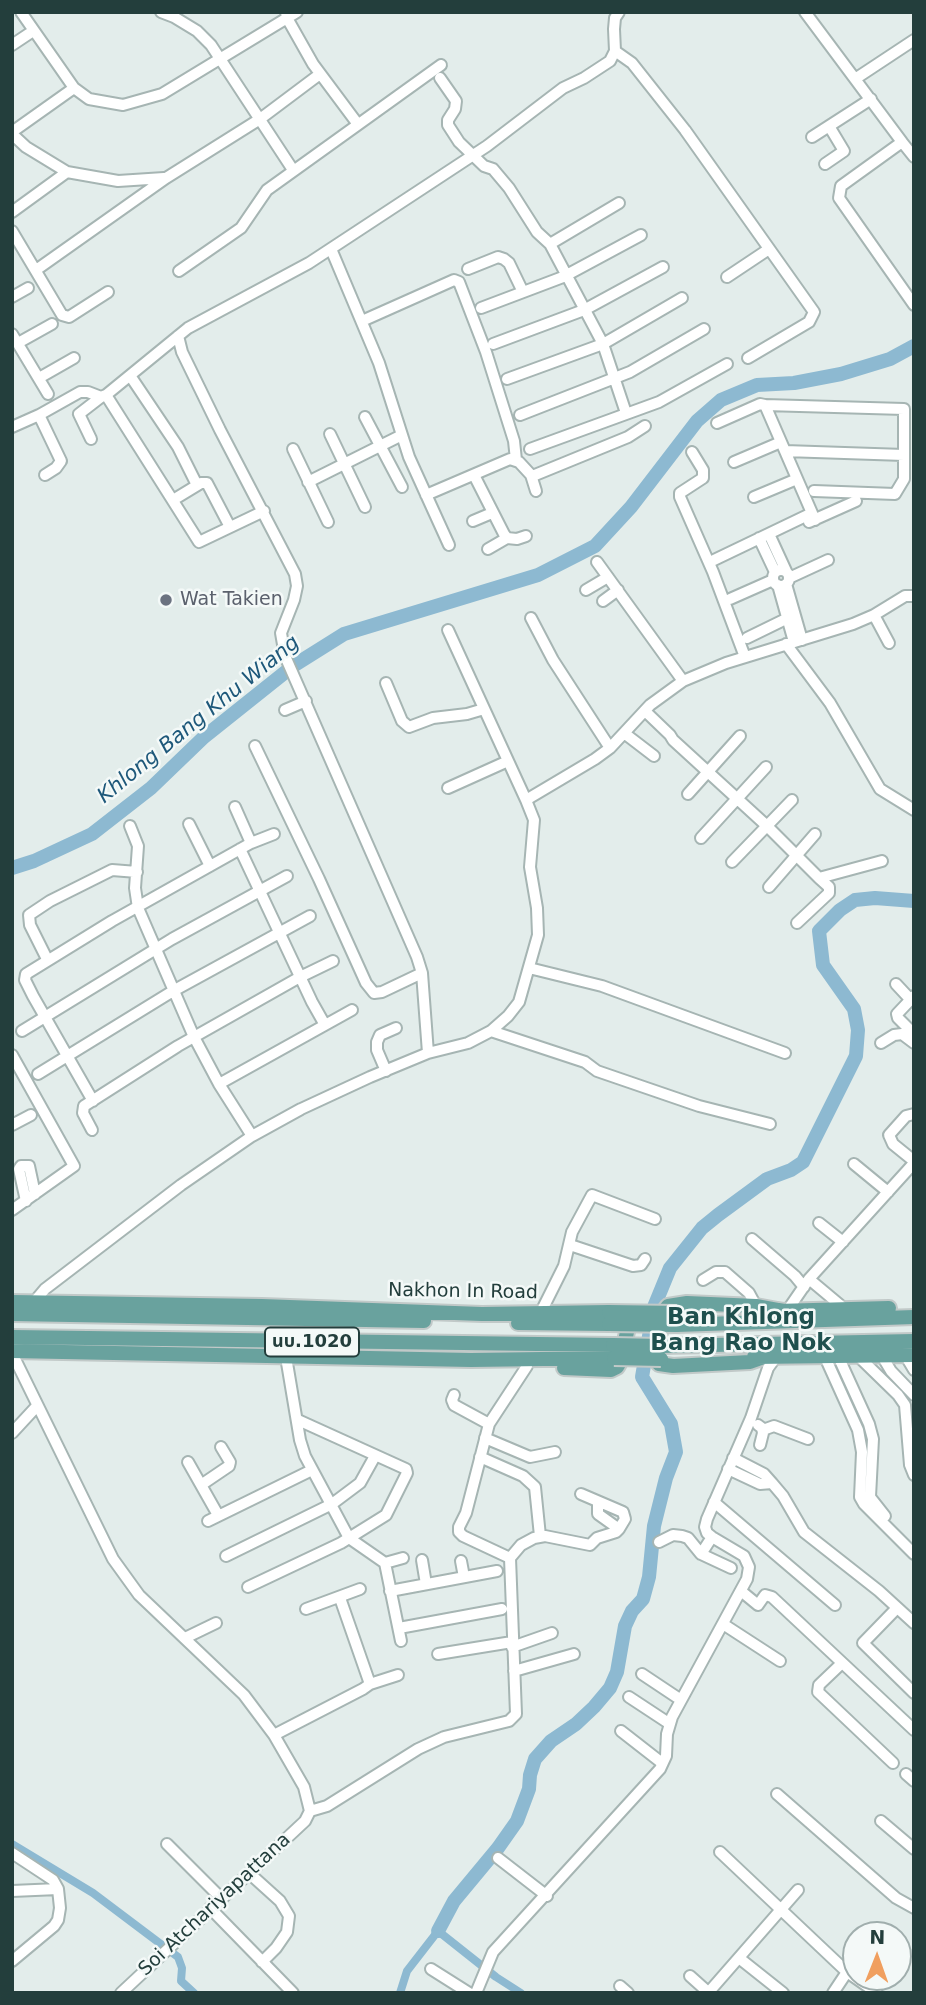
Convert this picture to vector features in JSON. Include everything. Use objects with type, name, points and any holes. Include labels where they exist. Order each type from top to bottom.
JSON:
[{"type":"main road","name":"Nakhon In Road","points":[[12,1302],[261,1306],[609,1318]]},
{"type":"main road","points":[[770,1357],[750,1362],[673,1366],[659,1364],[654,1358],[668,1306],[687,1303],[756,1306],[785,1311]]},
{"type":"main road","points":[[471,1360],[611,1370],[617,1367],[621,1360],[631,1317],[626,1308],[543,1308],[482,1314]]},
{"type":"main road","name":"Nakhon In Road","points":[[677,1319],[785,1311],[914,1308]]},
{"type":"main road","name":"Nakhon In Road","points":[[12,1314],[677,1319],[914,1317]]},
{"type":"main road","name":"นบ.1020","points":[[12,1337],[613,1352],[914,1341]]},
{"type":"main road","name":"นบ.1020","points":[[12,1352],[471,1360],[613,1352]]},
{"type":"main road","name":"นบ.1020","points":[[661,1352],[770,1357],[909,1355]]},
{"type":"street","points":[[21,12],[74,88],[89,99],[123,105],[162,94],[290,14],[320,74],[357,123]]},
{"type":"street","points":[[161,12],[176,14],[211,45],[293,170]]},
{"type":"street","points":[[91,439],[79,414],[131,377],[188,328],[288,276],[331,249],[487,146],[563,88],[603,67],[615,51],[615,18],[619,12]]},
{"type":"street","points":[[805,12],[914,157]]},
{"type":"street","points":[[12,46],[33,31]]},
{"type":"street","points":[[855,79],[914,40]]},
{"type":"street","points":[[615,51],[632,63],[685,130],[812,308],[813,316],[809,322],[748,358]]},
{"type":"street","points":[[179,271],[240,228],[267,190],[441,65]]},
{"type":"street","points":[[36,270],[166,178],[260,120],[320,74]]},
{"type":"street","points":[[440,78],[456,101],[448,125],[458,142],[484,166],[493,169],[509,187],[537,232],[550,244],[603,344],[626,413]]},
{"type":"street","points":[[74,88],[12,133],[26,148],[66,172],[118,181],[166,178]]},
{"type":"street","points":[[812,137],[871,99]]},
{"type":"street","points":[[825,164],[844,151],[829,126]]},
{"type":"street","points":[[902,142],[841,186],[839,198],[914,305]]},
{"type":"street","points":[[487,146],[494,160],[493,169]]},
{"type":"street","points":[[12,212],[66,172]]},
{"type":"street","points":[[550,244],[619,203]]},
{"type":"street","points":[[12,231],[65,317],[108,292]]},
{"type":"street","points":[[481,308],[567,275],[641,235]]},
{"type":"street","points":[[331,249],[379,363],[409,457],[449,545]]},
{"type":"street","points":[[727,277],[769,249]]},
{"type":"street","points":[[468,269],[498,257],[505,259],[523,292]]},
{"type":"street","points":[[494,344],[584,310],[663,267]]},
{"type":"street","points":[[362,321],[454,281],[459,282],[494,378],[516,447],[516,460]]},
{"type":"street","points":[[12,296],[28,288]]},
{"type":"street","points":[[506,379],[603,344],[682,298]]},
{"type":"street","points":[[48,394],[15,339],[52,324]]},
{"type":"street","points":[[520,415],[630,372],[704,328]]},
{"type":"street","points":[[178,336],[182,352],[220,430],[295,574],[297,586],[294,600],[281,633],[285,656],[417,957],[422,973],[428,1054]]},
{"type":"street","points":[[39,377],[74,358]]},
{"type":"street","points":[[530,449],[659,402],[727,363]]},
{"type":"street","points":[[131,377],[178,447],[197,485]]},
{"type":"street","points":[[12,427],[80,392],[104,396],[199,541],[264,512]]},
{"type":"street","points":[[717,424],[760,404],[904,409],[909,458],[904,479],[895,494],[814,491]]},
{"type":"street","points":[[765,405],[813,517]]},
{"type":"street","points":[[39,415],[61,461],[56,468],[44,475]]},
{"type":"street","points":[[366,417],[402,487]]},
{"type":"street","points":[[531,475],[628,437],[645,426]]},
{"type":"street","points":[[330,434],[365,508]]},
{"type":"street","points":[[308,482],[402,435]]},
{"type":"street","points":[[734,462],[783,447],[909,458]]},
{"type":"street","points":[[293,449],[328,522]]},
{"type":"street","points":[[692,452],[704,474],[703,478],[680,493],[680,497],[713,572],[745,657]]},
{"type":"street","points":[[426,495],[510,459],[516,460],[531,475],[536,491]]},
{"type":"street","points":[[474,475],[499,528],[507,538]]},
{"type":"street","points":[[754,497],[797,479]]},
{"type":"street","points":[[173,500],[197,485],[207,483],[230,527]]},
{"type":"street","points":[[714,560],[856,501]]},
{"type":"street","points":[[472,522],[492,513]]},
{"type":"street","points":[[488,550],[507,538],[526,536]]},
{"type":"street","points":[[767,537],[781,578],[794,642],[880,789],[914,810]]},
{"type":"street","points":[[730,599],[828,560]]},
{"type":"street","points":[[597,562],[683,681]]},
{"type":"street","points":[[586,590],[608,577]]},
{"type":"street","points":[[603,601],[618,590]]},
{"type":"street","points":[[526,800],[577,771],[610,748],[642,713],[683,681],[745,657],[874,615],[905,596],[914,596]]},
{"type":"street","points":[[874,615],[889,643]]},
{"type":"street","points":[[747,638],[791,617]]},
{"type":"street","points":[[531,618],[553,660],[610,748]]},
{"type":"street","points":[[34,1302],[45,1289],[171,1192],[252,1136],[301,1109],[386,1071],[428,1054],[452,1049],[491,1031],[519,1002],[538,935],[530,867],[534,820],[448,630]]},
{"type":"street","points":[[386,683],[402,720],[409,727],[433,718],[484,709]]},
{"type":"street","points":[[285,709],[306,701]]},
{"type":"street","points":[[642,713],[670,735],[829,887],[829,893],[797,922]]},
{"type":"street","points":[[624,733],[654,756]]},
{"type":"street","points":[[688,794],[740,736]]},
{"type":"street","points":[[255,746],[373,993],[382,992],[422,973]]},
{"type":"street","points":[[448,788],[508,761]]},
{"type":"street","points":[[701,838],[766,767]]},
{"type":"street","points":[[732,862],[792,800]]},
{"type":"street","points":[[235,807],[251,843]]},
{"type":"street","points":[[188,824],[210,866]]},
{"type":"street","points":[[130,827],[138,846],[138,908],[194,1037],[219,1084],[252,1136]]},
{"type":"street","points":[[93,1101],[25,980],[26,974],[47,959],[240,849],[274,834]]},
{"type":"street","points":[[769,887],[815,834]]},
{"type":"street","points":[[240,849],[325,1025]]},
{"type":"street","points":[[819,878],[882,861]]},
{"type":"street","points":[[47,959],[30,925],[29,915],[50,901],[112,870],[137,872]]},
{"type":"street","points":[[22,1031],[155,950],[287,876]]},
{"type":"street","points":[[38,1074],[173,991],[310,916]]},
{"type":"street","points":[[92,1130],[82,1110],[84,1106],[194,1037],[333,961]]},
{"type":"street","points":[[529,968],[602,986],[785,1053]]},
{"type":"street","points":[[896,984],[912,997],[897,1014],[914,1034]]},
{"type":"street","points":[[219,1084],[352,1010]]},
{"type":"street","points":[[386,1071],[377,1050],[377,1042],[380,1035],[396,1028]]},
{"type":"street","points":[[491,1031],[586,1062],[597,1071],[699,1106],[770,1124]]},
{"type":"street","points":[[881,1043],[894,1035],[902,1034],[914,1043]]},
{"type":"street","points":[[12,1055],[74,1163],[73,1169],[12,1210]]},
{"type":"street","points":[[785,1311],[914,1162],[893,1144],[889,1135],[906,1116],[914,1114]]},
{"type":"street","points":[[12,1125],[30,1115]]},
{"type":"street","points":[[854,1164],[888,1192]]},
{"type":"street","points":[[16,1165],[29,1166],[31,1197]]},
{"type":"street","points":[[543,1308],[564,1266],[572,1232],[592,1195],[655,1219]]},
{"type":"street","points":[[820,1223],[843,1242]]},
{"type":"street","points":[[752,1238],[795,1276],[846,1310]]},
{"type":"street","points":[[570,1245],[633,1266],[640,1265],[645,1259]]},
{"type":"street","points":[[704,1280],[716,1272],[726,1272],[749,1293],[756,1306]]},
{"type":"street","points":[[12,1352],[113,1559],[139,1595],[244,1695],[274,1735],[304,1787],[309,1814]]},
{"type":"street","points":[[909,1355],[914,1370]]},
{"type":"street","points":[[882,1356],[914,1395]]},
{"type":"street","points":[[286,1357],[300,1440],[312,1470],[349,1538],[385,1563],[401,1641]]},
{"type":"street","points":[[476,1993],[489,1958],[663,1763],[670,1724],[747,1579],[749,1567],[739,1551],[712,1537],[705,1527],[750,1420],[770,1357]]},
{"type":"street","points":[[832,1357],[859,1418],[873,1439],[870,1497],[879,1514],[914,1554]]},
{"type":"street","points":[[859,1357],[905,1405],[914,1475]]},
{"type":"street","points":[[510,1558],[459,1532],[489,1424],[527,1366]]},
{"type":"street","points":[[890,1388],[901,1381]]},
{"type":"street","points":[[454,1395],[454,1405],[489,1424]]},
{"type":"street","points":[[12,1433],[37,1406]]},
{"type":"street","points":[[248,1587],[349,1538],[386,1515],[407,1473],[406,1469],[298,1420]]},
{"type":"street","points":[[750,1420],[763,1430]]},
{"type":"street","points":[[763,1430],[774,1426],[808,1439]]},
{"type":"street","points":[[760,1445],[763,1430]]},
{"type":"street","points":[[485,1438],[530,1457],[555,1452]]},
{"type":"street","points":[[201,1485],[229,1466],[230,1462],[221,1447]]},
{"type":"street","points":[[226,1556],[332,1504],[360,1483],[375,1455]]},
{"type":"street","points":[[480,1457],[523,1476],[535,1487],[540,1536]]},
{"type":"street","points":[[188,1462],[201,1485],[213,1518],[312,1470]]},
{"type":"street","points":[[731,1464],[760,1484],[772,1483],[783,1496],[804,1532],[914,1623]]},
{"type":"street","points":[[574,1654],[514,1671],[510,1558],[521,1545],[540,1536],[590,1545],[597,1538],[611,1535],[619,1529],[626,1514],[580,1494]]},
{"type":"street","points":[[598,1502],[599,1517],[619,1529]]},
{"type":"street","points":[[714,1502],[835,1605]]},
{"type":"street","points":[[879,1514],[914,1544]]},
{"type":"street","points":[[659,1542],[673,1535],[688,1538],[701,1554],[731,1567]]},
{"type":"street","points":[[701,1554],[712,1537]]},
{"type":"street","points":[[745,1559],[761,1541]]},
{"type":"street","points":[[385,1563],[403,1558]]},
{"type":"street","points":[[422,1560],[426,1584]]},
{"type":"street","points":[[461,1561],[464,1577]]},
{"type":"street","points":[[390,1591],[497,1571]]},
{"type":"street","points":[[306,1609],[360,1589]]},
{"type":"street","points":[[741,1591],[758,1605],[768,1594],[914,1730]]},
{"type":"street","points":[[340,1598],[370,1684]]},
{"type":"street","points":[[897,1608],[863,1643],[914,1692]]},
{"type":"street","points":[[398,1628],[502,1609]]},
{"type":"street","points":[[185,1638],[216,1623]]},
{"type":"street","points":[[723,1625],[780,1661]]},
{"type":"street","points":[[438,1654],[512,1644],[552,1633]]},
{"type":"street","points":[[841,1664],[819,1685],[818,1692],[893,1763]]},
{"type":"street","name":"Soi Atchariyapattana","points":[[121,1993],[309,1814],[444,1737],[513,1718],[516,1714],[514,1671]]},
{"type":"street","points":[[642,1674],[681,1700]]},
{"type":"street","points":[[274,1735],[370,1684],[398,1675]]},
{"type":"street","points":[[629,1697],[670,1724]]},
{"type":"street","points":[[621,1731],[663,1763]]},
{"type":"street","points":[[777,1794],[896,1898],[914,1908]]},
{"type":"street","points":[[881,1821],[914,1849]]},
{"type":"street","points":[[167,1844],[221,1898]]},
{"type":"street","points":[[720,1852],[842,1967]]},
{"type":"street","points":[[12,1853],[53,1880],[58,1889],[60,1908],[58,1920],[37,1942],[12,1961]]},
{"type":"street","points":[[498,1858],[547,1896]]},
{"type":"street","points":[[249,1872],[280,1901],[289,1916],[287,1932],[262,1962]]},
{"type":"street","points":[[12,1891],[58,1889]]},
{"type":"street","points":[[690,1976],[709,1993],[798,1890]]},
{"type":"street","points":[[210,1908],[293,1993]]},
{"type":"street","points":[[739,1958],[783,1993]]},
{"type":"street","points":[[431,1969],[469,1993]]},
{"type":"waterway","name":"Khlong Bang Khu Wiang","points":[[12,868],[34,861],[92,834],[151,788],[204,737],[293,666],[344,634],[538,575],[595,546],[631,507],[697,421],[721,400],[757,385],[794,383],[841,374],[890,359],[914,346]]},
{"type":"waterway","points":[[438,1931],[454,1901],[517,1821],[529,1789],[535,1759],[551,1741],[576,1724],[594,1707],[610,1688],[617,1672],[625,1626],[632,1611],[643,1599],[649,1577],[654,1526],[666,1478],[676,1452],[671,1424],[642,1377],[654,1307],[670,1268],[702,1228],[718,1215],[767,1179],[791,1170],[803,1162],[856,1056],[858,1030],[854,1009],[823,965],[819,931],[840,910],[855,900],[875,898],[914,901]]},
{"type":"waterway","points":[[12,1844],[93,1893],[178,1957],[182,1968],[181,1981],[194,1993]]},
{"type":"waterway","points":[[400,1993],[407,1971],[438,1931],[496,1977],[521,1993]]},
{"type":"place","name":"Wat Takien","points":[[166,600]]},
{"type":"district","name":"Ban Khlong Bang Rao Nok","points":[[741,1331]]}]
